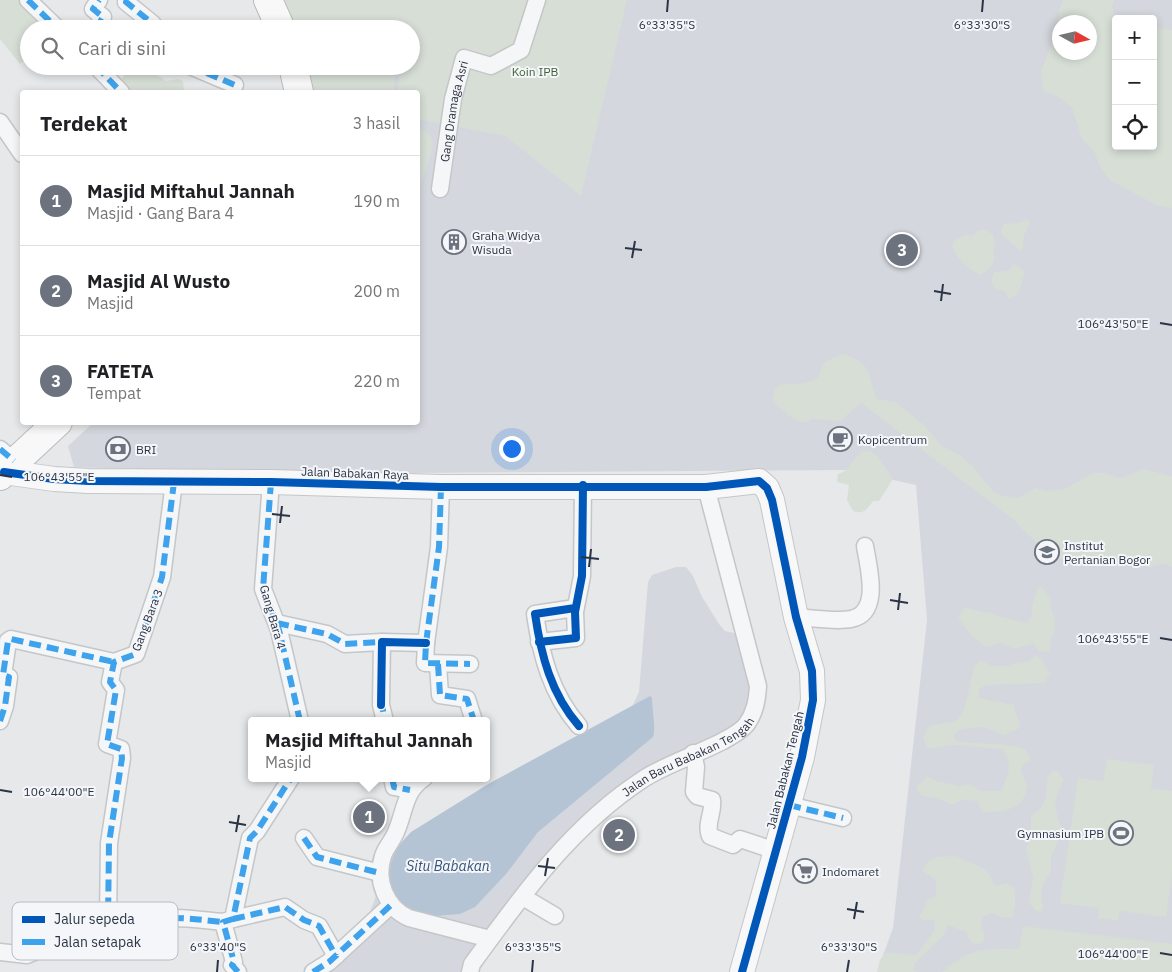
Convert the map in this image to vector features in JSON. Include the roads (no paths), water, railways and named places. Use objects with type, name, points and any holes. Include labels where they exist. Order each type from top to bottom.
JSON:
[{"type":"highway","points":[[268,0],[278,20]]},
{"type":"highway","points":[[295,75],[299,90]]},
{"type":"highway","points":[[4,464],[54,425]]},
{"type":"street","points":[[28,0],[49,20]]},
{"type":"street","points":[[99,0],[93,9],[103,17],[101,20]]},
{"type":"street","points":[[127,0],[126,2],[148,20]]},
{"type":"street","name":"Gang Dramaga Asri","points":[[440,189],[454,99],[464,58],[491,66],[521,50],[537,0]]},
{"type":"street","points":[[105,75],[119,90]]},
{"type":"street","points":[[211,75],[234,85]]},
{"type":"street","points":[[0,122],[20,151]]},
{"type":"street","name":"Jalan Babakan Raya","points":[[4,464],[62,480],[271,482],[441,487],[583,485],[706,487]]},
{"type":"street","name":"Jalan Babakan Tengah","points":[[706,487],[759,481],[767,488],[772,500],[796,617],[812,671],[813,700],[802,757],[742,972]]},
{"type":"street","name":"Gang Bara 3","points":[[114,662],[136,654],[153,601],[158,593],[167,549],[174,482]]},
{"type":"street","name":"Gang Bara 4","points":[[271,482],[262,581],[264,596],[277,623],[299,717]]},
{"type":"street","points":[[539,642],[576,638],[576,608],[582,576],[583,485]]},
{"type":"street","points":[[441,487],[439,547],[425,663],[470,664]]},
{"type":"street","name":"Jalan Baru Babakan Tengah","points":[[470,972],[472,964],[490,939],[549,863],[598,813],[643,779],[664,766],[737,734],[745,725],[757,703],[758,686],[706,487]]},
{"type":"street","points":[[796,617],[852,619],[861,613],[870,596],[871,582],[865,546]]},
{"type":"street","points":[[576,608],[535,614],[539,642],[559,700],[578,726]]},
{"type":"street","points":[[277,623],[328,634],[345,644],[382,642],[426,643]]},
{"type":"street","points":[[0,721],[5,706],[9,677],[2,674],[8,641],[11,639],[107,662],[114,662],[110,682],[116,690],[106,744],[121,749],[122,758],[109,843],[109,902]]},
{"type":"street","points":[[382,642],[381,705],[384,717]]},
{"type":"street","points":[[438,664],[439,694],[467,699],[473,717]]},
{"type":"street","points":[[693,753],[696,767],[694,792],[697,796],[712,800],[708,825],[710,836],[733,845],[740,839],[776,850]]},
{"type":"street","points":[[238,972],[232,965],[234,962],[228,921],[250,838],[257,831],[288,782]]},
{"type":"street","points":[[393,782],[394,787],[410,790]]},
{"type":"street","points":[[419,782],[410,790],[396,832],[383,856],[380,873],[384,890],[391,905],[397,912],[409,918],[490,939]]},
{"type":"street","points":[[789,805],[843,818]]},
{"type":"street","points":[[304,838],[317,857],[380,873]]},
{"type":"street","points":[[524,897],[538,908],[555,916]]},
{"type":"street","points":[[313,972],[336,956],[391,905]]},
{"type":"street","points":[[178,919],[228,921],[286,907],[304,920],[319,926],[336,956]]},
{"type":"water","name":"Situ Babakan","points":[[650,696],[652,698],[654,718],[653,737],[538,832],[506,874],[475,907],[460,914],[422,917],[395,905],[391,884],[391,866],[397,849],[411,832],[490,783]]},
{"type":"place","name":"Graha Widya Wisuda","points":[[454,242]]},
{"type":"place","name":"FATETA","points":[[902,250]]},
{"type":"place","name":"Kopicentrum","points":[[840,439]]},
{"type":"place","name":"BRI","points":[[118,449]]},
{"type":"place","name":"Institut Pertanian Bogor","points":[[1047,552]]},
{"type":"place","name":"Masjid Miftahul Jannah","points":[[369,817]]},
{"type":"place","name":"Gymnasium IPB","points":[[1121,833]]},
{"type":"place","name":"Masjid Al Wusto","points":[[619,835]]},
{"type":"place","name":"Indomaret","points":[[805,871]]},
{"type":"park label","name":"Koin IPB","points":[[535,71]]}]
